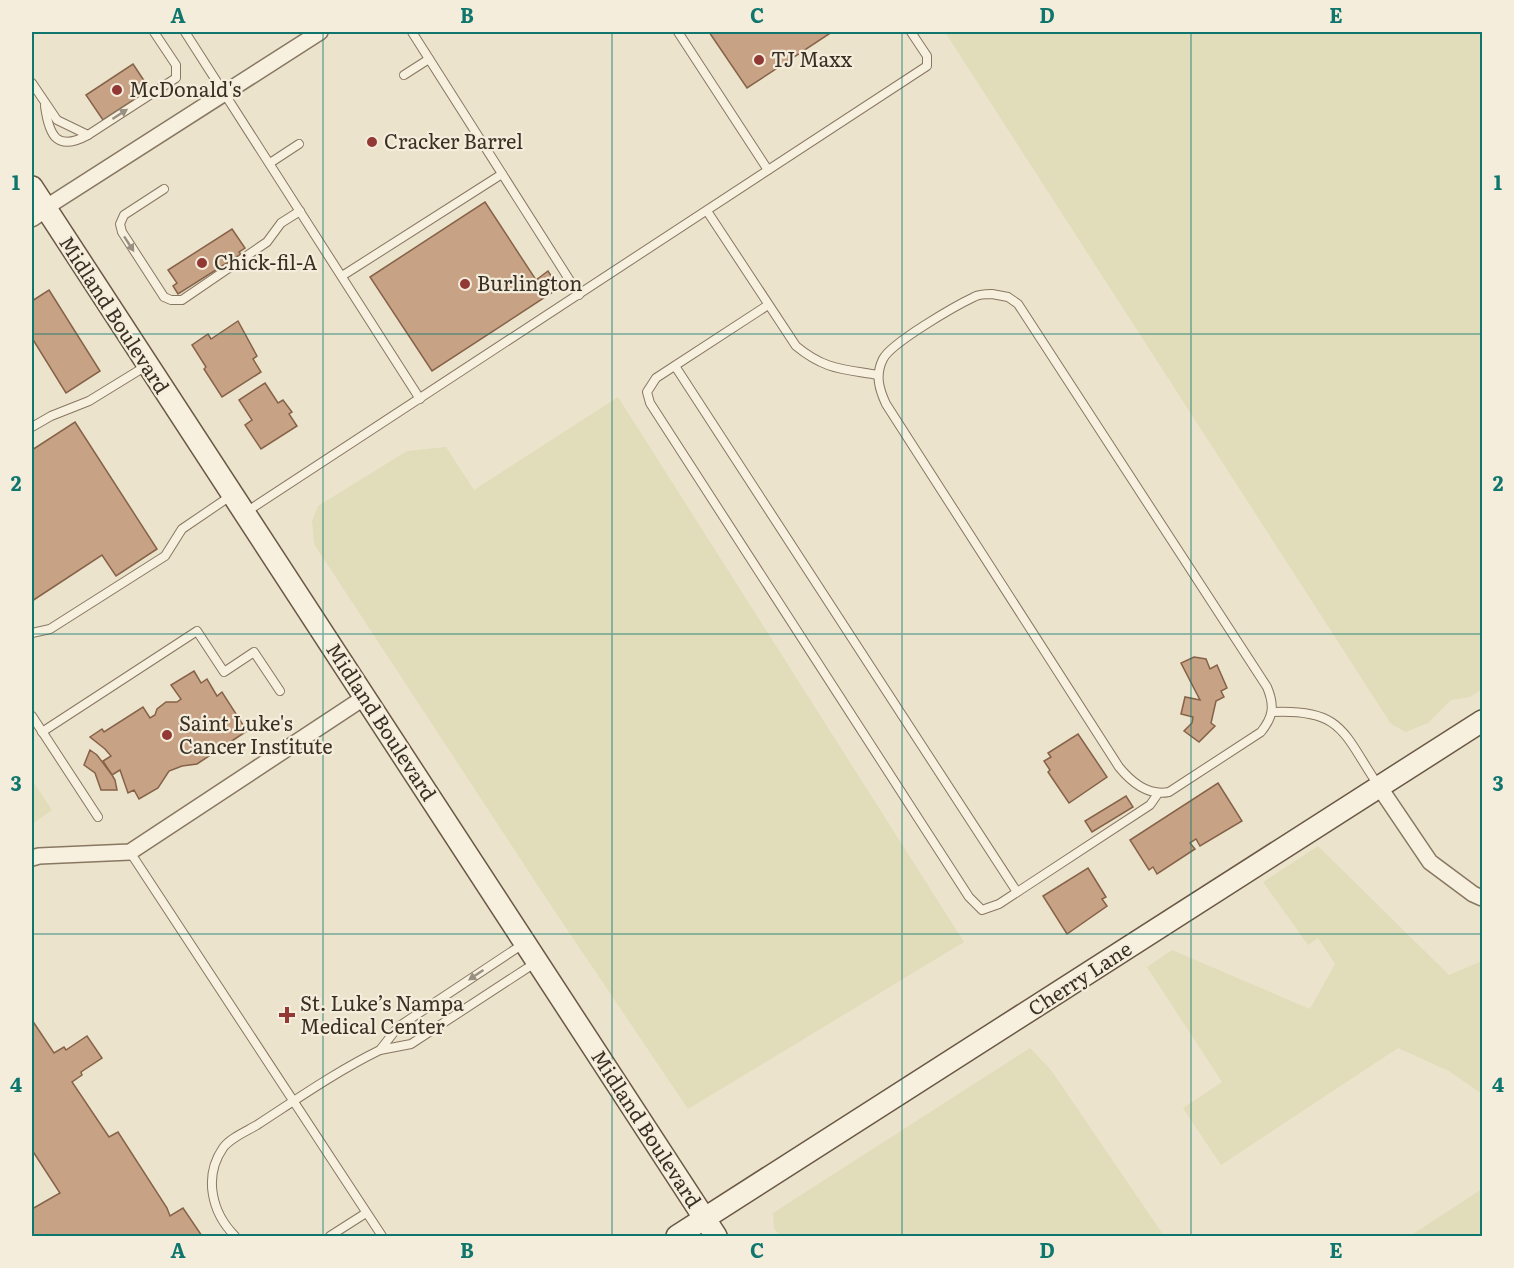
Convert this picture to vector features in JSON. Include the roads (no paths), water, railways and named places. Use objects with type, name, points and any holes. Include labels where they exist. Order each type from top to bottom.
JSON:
[{"type":"main road","name":"Midland Boulevard","points":[[32,187],[38,212],[146,365],[244,513],[710,1228]]},
{"type":"main road","name":"Cherry Lane","points":[[677,1236],[710,1228],[1482,721]]},
{"type":"street","points":[[38,212],[320,32]]},
{"type":"street","points":[[32,858],[130,852],[365,697]]},
{"type":"street","points":[[1380,788],[1430,862],[1473,894],[1482,898]]},
{"type":"lane","points":[[45,105],[47,120],[53,135],[66,143],[74,143],[176,78],[176,66],[154,32]]},
{"type":"lane","points":[[185,32],[420,399]]},
{"type":"lane","points":[[412,32],[579,295]]},
{"type":"lane","points":[[678,32],[768,170]]},
{"type":"lane","points":[[244,513],[927,66],[927,56],[911,32]]},
{"type":"lane","points":[[404,75],[429,59]]},
{"type":"lane","points":[[32,83],[57,120],[88,135]]},
{"type":"lane","points":[[270,163],[299,144]]},
{"type":"lane","points":[[342,276],[502,174]]},
{"type":"lane","points":[[164,189],[124,215],[120,224],[122,232],[167,299],[182,300],[249,256],[267,242],[281,223],[300,210]]},
{"type":"lane","points":[[707,211],[796,346],[812,359],[834,368],[879,375]]},
{"type":"lane","points":[[992,294],[1008,297],[1018,304],[1267,687],[1272,699],[1273,712],[1261,732],[1169,792],[1156,795],[1127,777],[886,404],[880,392],[879,375],[884,357],[890,350],[976,296],[992,294]]},
{"type":"lane","points":[[768,305],[656,378],[647,392],[650,403],[969,897],[982,910],[999,904],[1150,805],[1156,795]]},
{"type":"lane","points":[[32,427],[51,416],[89,401],[146,365]]},
{"type":"lane","points":[[675,366],[1017,892]]},
{"type":"lane","points":[[32,633],[50,629],[165,556],[182,529],[232,495]]},
{"type":"lane","points":[[42,732],[196,631],[224,672],[254,652],[280,691]]},
{"type":"lane","points":[[1273,712],[1317,714],[1333,722],[1350,742],[1380,788]]},
{"type":"lane","points":[[32,716],[98,817]]},
{"type":"lane","points":[[130,852],[382,1236]]},
{"type":"lane","points":[[380,1050],[398,1027],[525,943]]},
{"type":"lane","points":[[235,1236],[217,1212],[212,1191],[213,1170],[224,1146],[353,1063],[380,1050],[411,1044],[537,962]]},
{"type":"lane","points":[[330,1236],[366,1213]]},
{"type":"place","name":"TJ Maxx","points":[[759,60]]},
{"type":"place","name":"McDonald's","points":[[117,90]]},
{"type":"place","name":"Cracker Barrel","points":[[372,142]]},
{"type":"place","name":"Chick-fil-A","points":[[202,263]]},
{"type":"place","name":"Burlington","points":[[465,284]]},
{"type":"place","name":"Saint Luke's Cancer Institute","points":[[167,735]]},
{"type":"place","name":"St. Luke’s Nampa Medical Center","points":[[287,1015]]}]
